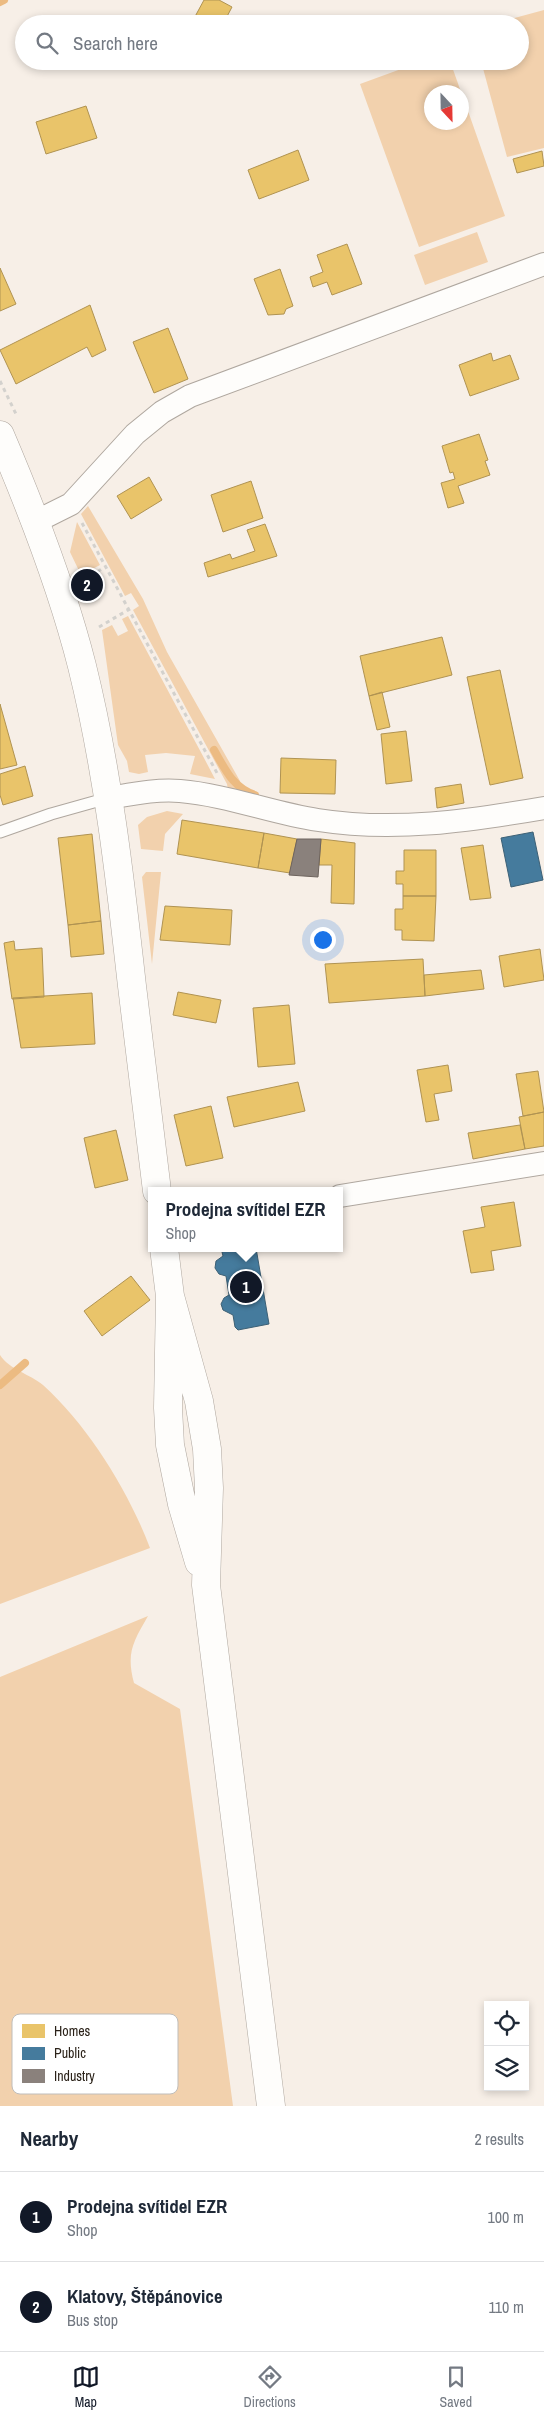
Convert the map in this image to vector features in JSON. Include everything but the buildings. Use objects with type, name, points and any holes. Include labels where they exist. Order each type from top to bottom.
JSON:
[{"type":"main road","points":[[2,444],[35,522],[61,596],[81,664],[109,798],[157,1187]]},
{"type":"main road","points":[[164,1252],[170,1296],[168,1408],[170,1445],[182,1504],[206,1584],[271,2106]]},
{"type":"street","points":[[35,522],[71,504],[135,434],[162,412],[190,396],[544,264]]},
{"type":"street","points":[[109,798],[168,790],[319,820],[373,825],[422,825],[468,821],[544,808]]},
{"type":"street","points":[[343,1196],[544,1163]]},
{"type":"lane","points":[[0,832],[51,814],[109,798]]},
{"type":"path","points":[[71,504],[224,786],[220,799]]},
{"type":"path","points":[[84,580],[106,567]]},
{"type":"shaded area","points":[[544,10],[544,148],[507,157],[483,70],[529,70],[529,15],[525,15]]},
{"type":"shaded area","points":[[398,70],[453,70],[459,85],[424,85],[424,130],[469,130],[469,114],[505,216],[419,247],[360,84]]},
{"type":"shaded area","points":[[477,232],[488,262],[425,285],[414,255]]},
{"type":"shaded area","points":[[88,506],[143,599],[167,652],[240,781],[244,795],[228,790],[227,784],[133,610],[139,606],[131,593],[125,596],[81,514]]},
{"type":"shaded area","points":[[77,522],[100,565],[81,575],[70,552]]},
{"type":"shaded area","points":[[128,616],[215,779],[190,774],[195,756],[166,753],[145,755],[148,772],[139,774],[129,772],[127,761],[118,745],[102,630],[112,625],[118,636],[128,631],[122,619]]},
{"type":"shaded area","points":[[167,811],[183,814],[165,834],[163,851],[141,849],[138,825],[147,817]]},
{"type":"shaded area","points":[[146,872],[161,872],[152,964],[142,877]]},
{"type":"shaded area","points":[[0,1355],[9,1364],[43,1385],[76,1420],[106,1460],[119,1482],[150,1548],[0,1604]]},
{"type":"shaded area","points":[[148,1616],[132,1648],[132,1673],[134,1683],[180,1709],[233,2106],[0,2106],[0,1677]]},
{"type":"waterway","points":[[0,2],[4,0]]},
{"type":"waterway","points":[[214,750],[235,783],[247,792],[255,795]]},
{"type":"waterway","points":[[0,1385],[25,1363]]},
{"type":"place","name":"Klatovy, Štěpánovice","points":[[87,585]]},
{"type":"place","name":"Prodejna svítidel EZR","points":[[246,1287]]}]
